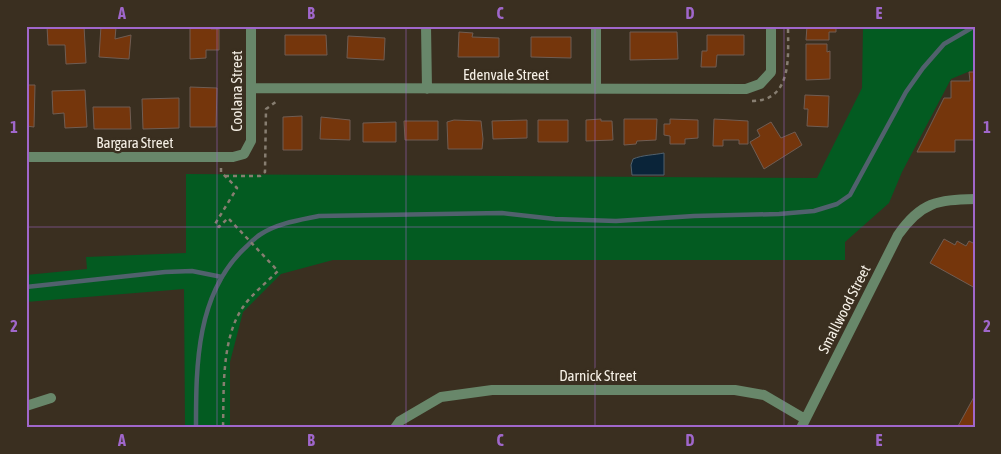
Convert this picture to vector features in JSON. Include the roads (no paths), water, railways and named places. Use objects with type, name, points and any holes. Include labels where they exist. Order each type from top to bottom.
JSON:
[{"type":"street","name":"Coolana Street","points":[[244,154],[251,141],[251,26]]},
{"type":"street","points":[[426,26],[426,89]]},
{"type":"street","points":[[596,26],[596,89]]},
{"type":"street","name":"Edenvale Street","points":[[251,88],[746,89],[760,84],[771,72],[771,26]]},
{"type":"street","name":"Bargara Street","points":[[26,158],[233,157],[244,154]]},
{"type":"street","name":"Smallwood Street","points":[[803,423],[898,235],[908,221],[921,210],[936,202],[975,198]]},
{"type":"street","name":"Darnick Street","points":[[395,428],[400,421],[441,397],[492,390],[735,390],[764,395],[803,423]]},
{"type":"street","points":[[26,406],[51,398]]},
{"type":"water","points":[[664,153],[664,175],[632,175],[631,165],[633,159]]},
{"type":"waterway","points":[[196,428],[199,355],[208,307],[230,264],[259,235],[268,230],[289,222],[319,216],[502,213],[555,219],[616,221],[814,211],[837,204],[850,195],[906,92],[923,68],[944,44],[975,26]]},
{"type":"waterway","points":[[26,287],[165,272],[192,271],[222,277]]}]
